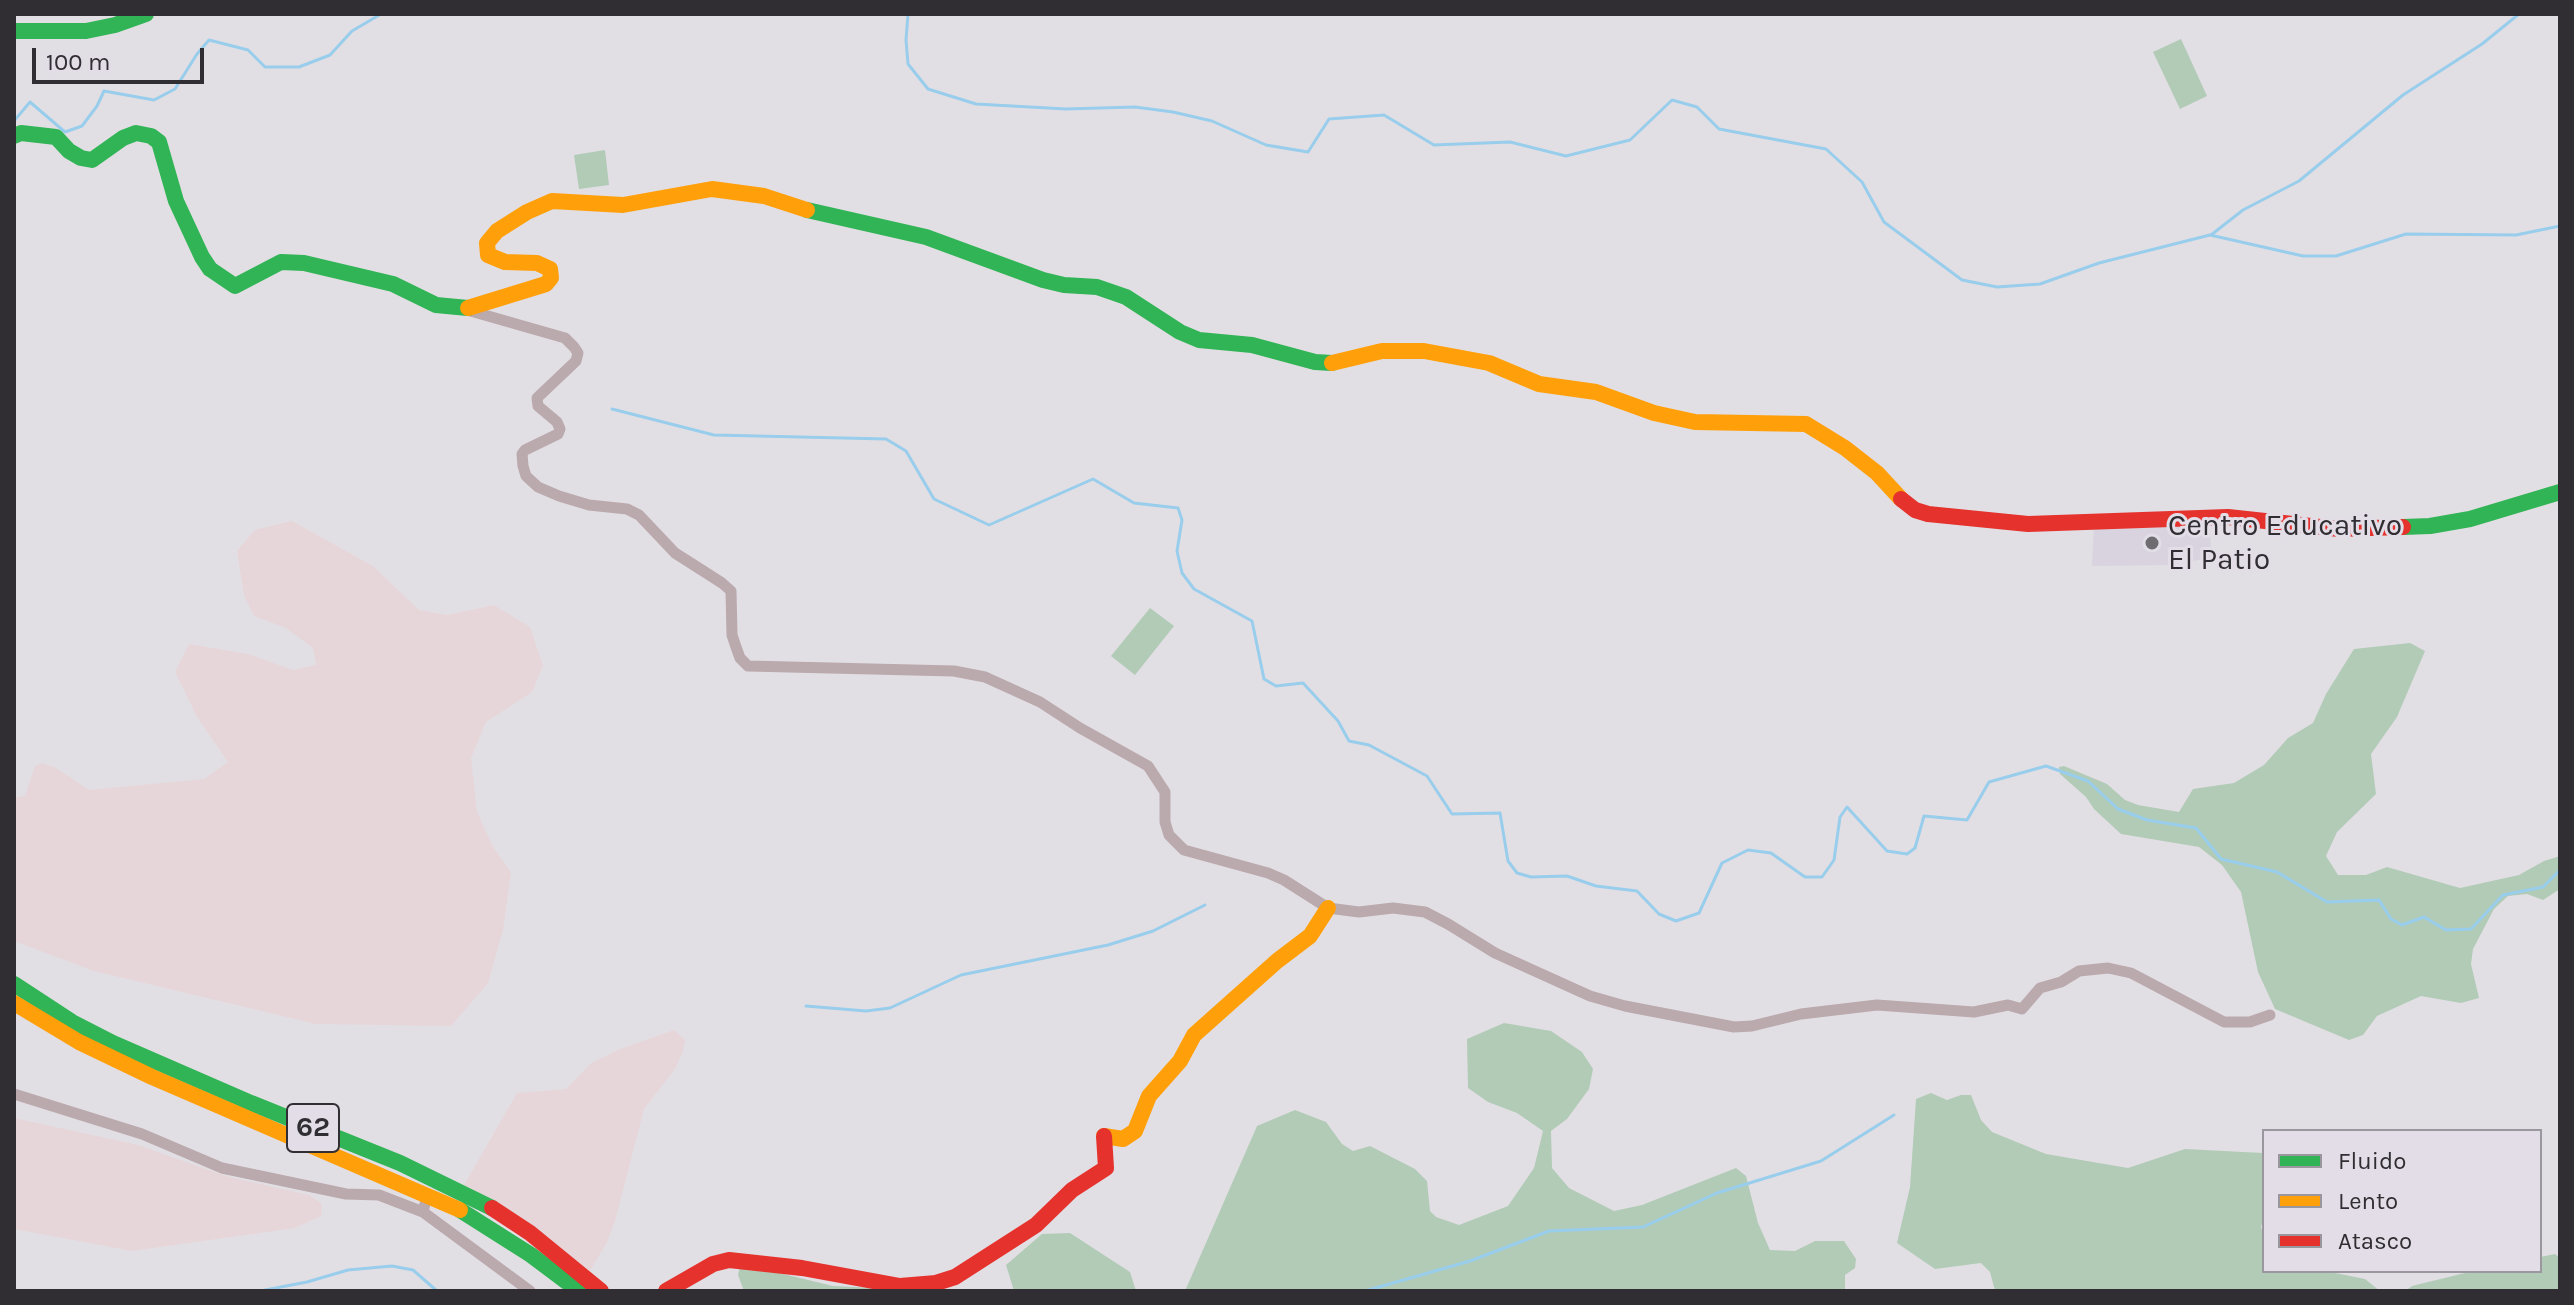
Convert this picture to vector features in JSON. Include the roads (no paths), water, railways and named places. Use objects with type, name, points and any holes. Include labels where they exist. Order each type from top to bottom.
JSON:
[{"type":"main road","points":[[14,31],[86,31],[146,14]]},
{"type":"main road","points":[[17,134],[56,137],[69,151],[92,160],[123,138],[136,133],[151,136],[159,142],[176,201],[202,257],[210,269],[235,286],[281,262],[304,263],[393,284],[436,305],[460,308],[492,303],[546,284],[551,278],[550,269],[537,263],[496,260],[488,255],[487,243],[497,231],[527,212],[552,201],[623,205],[712,189],[733,190],[764,196],[824,216],[926,237],[1043,280],[1104,289],[1126,297],[1180,332],[1199,340],[1252,345],[1315,362],[1331,363],[1382,351],[1438,353],[1489,363],[1539,384],[1596,392],[1654,413],[1695,422],[1806,424],[1845,448],[1915,510],[1928,514],[2028,524],[2228,517],[2339,529],[2430,526],[2470,519],[2560,492]]},
{"type":"main road","points":[[666,1291],[713,1264],[729,1260],[802,1268],[900,1286],[936,1283],[955,1277],[1036,1225],[1072,1190],[1106,1168],[1103,1136],[1123,1139],[1135,1131],[1149,1096],[1180,1061],[1194,1035],[1277,961],[1310,936],[1328,908]]},
{"type":"main road","name":"62","points":[[14,984],[72,1022],[113,1043],[400,1163],[482,1201],[530,1233],[601,1291]]},
{"type":"main road","name":"62","points":[[14,1003],[79,1042],[152,1077],[377,1172],[425,1204],[499,1233],[579,1291]]},
{"type":"street","points":[[460,308],[565,338],[574,347],[578,353],[576,361],[537,398],[538,406],[557,422],[560,429],[558,434],[522,454],[526,476],[538,487],[559,496],[589,505],[627,509],[639,515],[675,553],[722,583],[731,591],[732,635],[740,658],[748,666],[954,671],[985,677],[1040,702],[1148,766],[1165,792],[1165,822],[1169,835],[1184,850],[1268,873],[1328,908],[1359,912],[1393,908],[1425,912],[1495,953],[1590,996],[1734,1027],[1752,1026],[1801,1014],[1877,1005],[1974,1012],[2008,1005],[2022,1009],[2040,988],[2061,982],[2079,971],[2108,968],[2131,973],[2224,1022],[2250,1022],[2270,1015]]},
{"type":"street","points":[[14,1094],[142,1134],[222,1168],[346,1194],[379,1195],[425,1204],[530,1291]]},
{"type":"waterway","points":[[14,121],[30,102],[65,132],[82,126],[104,91],[154,100],[175,89],[209,40],[248,50],[265,67],[299,67],[330,55],[352,31],[381,14]]},
{"type":"waterway","points":[[908,14],[908,64],[928,89],[976,104],[1066,109],[1135,107],[1173,112],[1212,121],[1266,145],[1308,152],[1329,119],[1384,115],[1434,145],[1510,142],[1566,156],[1630,140],[1672,100],[1697,107],[1719,129],[1826,149],[1862,182],[1884,222],[1962,280],[1997,287],[2040,284],[2099,263],[2210,235],[2303,256],[2336,256],[2406,234],[2516,235],[2560,226]]},
{"type":"waterway","points":[[2211,235],[2243,210],[2299,181],[2403,95],[2482,44],[2519,14]]},
{"type":"waterway","points":[[612,409],[714,435],[886,439],[906,451],[934,499],[989,525],[1093,479],[1134,503],[1178,508],[1182,520],[1177,551],[1182,573],[1194,589],[1252,621],[1264,679],[1276,686],[1303,683],[1338,721],[1349,741],[1369,745],[1427,776],[1452,814],[1500,813],[1508,861],[1517,873],[1531,877],[1567,876],[1596,886],[1637,891],[1659,914],[1676,921],[1699,913],[1722,863],[1748,850],[1771,853],[1805,877],[1822,877],[1834,860],[1840,817],[1847,807],[1887,851],[1907,854],[1915,848],[1924,816],[1967,820],[1989,782],[2046,766],[2088,781],[2118,809],[2147,820],[2196,828],[2221,859],[2277,872],[2327,902],[2379,900],[2391,919],[2402,925],[2424,917],[2446,930],[2471,929],[2503,895],[2543,887],[2560,870]]},
{"type":"waterway","points":[[806,1006],[866,1011],[890,1008],[961,975],[1108,945],[1153,931],[1205,905]]},
{"type":"waterway","points":[[1365,1291],[1470,1261],[1549,1231],[1643,1227],[1717,1193],[1821,1161],[1894,1115]]},
{"type":"waterway","points":[[260,1291],[348,1270],[392,1266],[413,1270],[437,1291]]},
{"type":"waterway","points":[[1259,1291],[1288,1291]]},
{"type":"place","name":"Centro Educativo El Patio","points":[[2152,543]]}]
